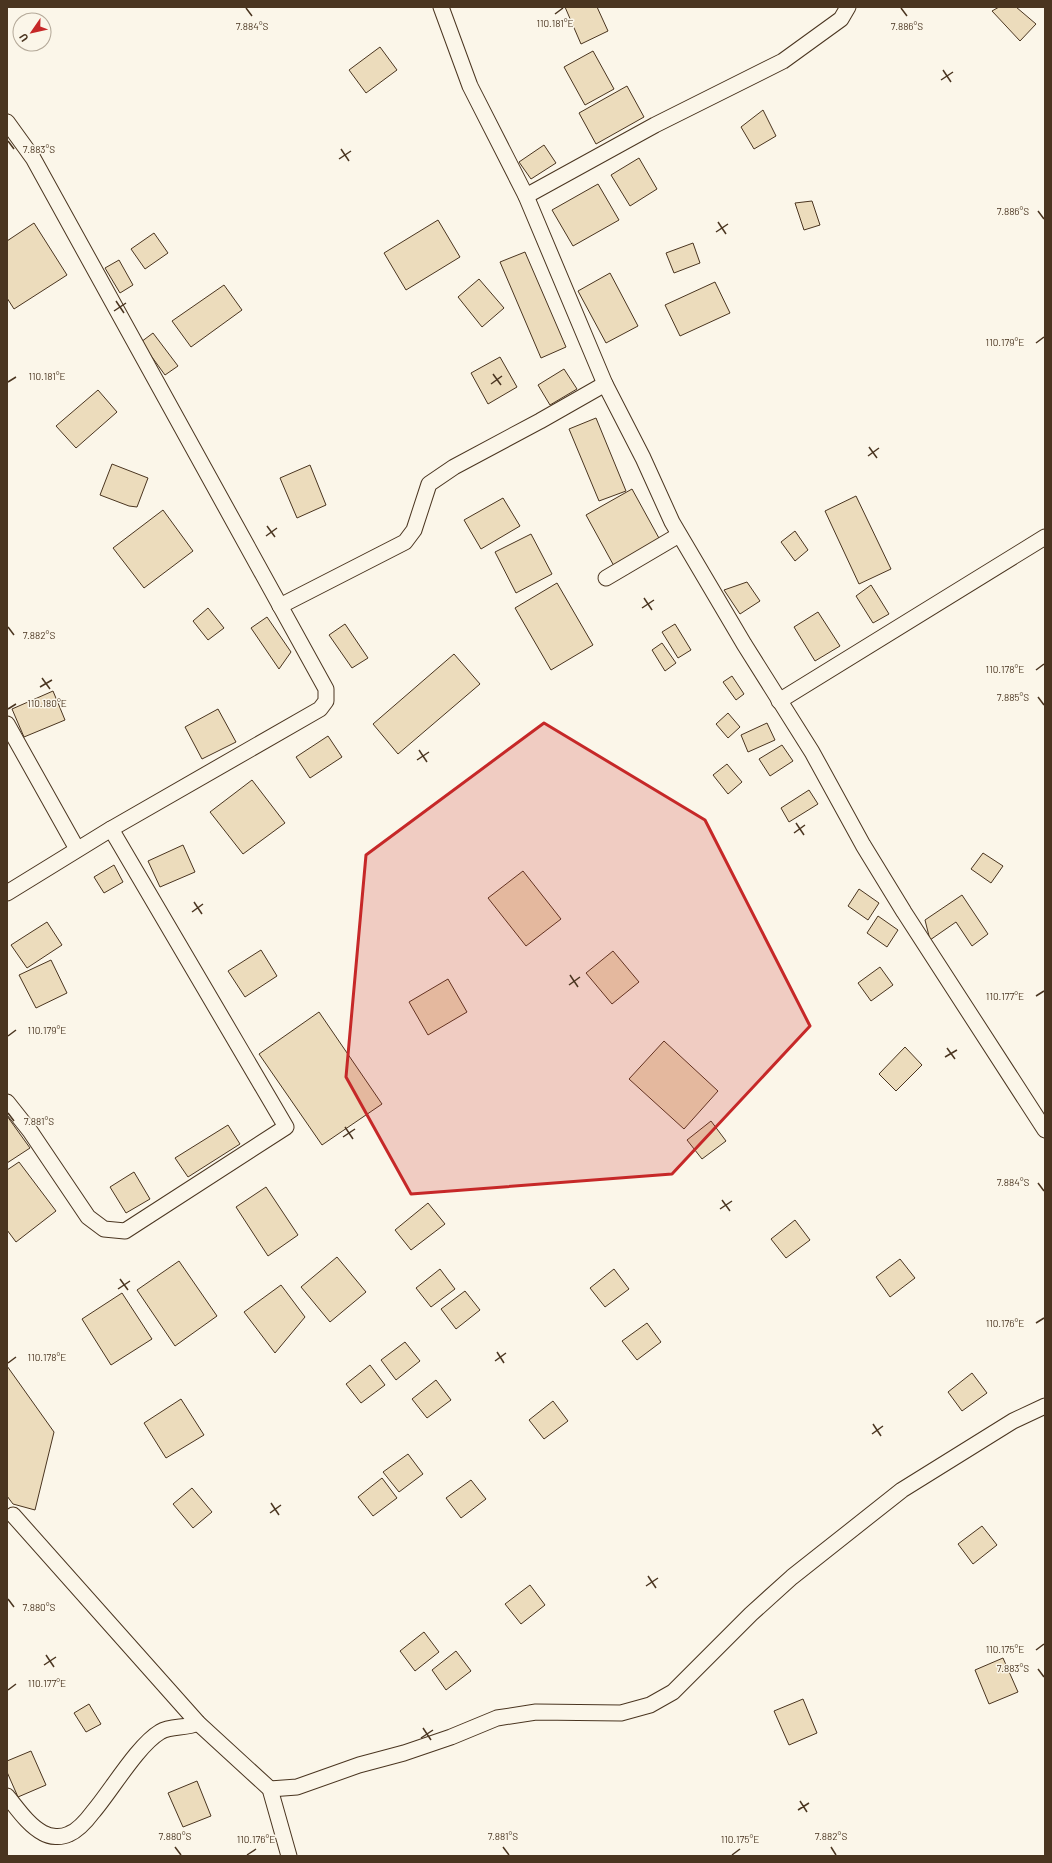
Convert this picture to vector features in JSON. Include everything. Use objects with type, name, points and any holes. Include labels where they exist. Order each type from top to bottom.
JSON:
[{"type":"street","points":[[441,7],[470,86],[526,196],[605,384],[643,458],[672,522],[779,701],[812,752],[863,845],[904,912],[1045,1130]]},
{"type":"street","points":[[526,196],[654,125],[783,61],[841,19],[848,7]]},
{"type":"street","points":[[7,122],[33,158],[326,689],[326,701],[320,709],[111,829],[7,893]]},
{"type":"street","points":[[280,606],[405,542],[414,530],[429,484],[454,467],[605,384]]},
{"type":"street","points":[[606,578],[679,535]]},
{"type":"street","points":[[779,701],[1045,537]]},
{"type":"street","points":[[7,724],[77,849]]},
{"type":"street","points":[[7,1102],[30,1131],[88,1217],[104,1229],[125,1230],[286,1127],[111,829]]},
{"type":"street","points":[[270,1789],[298,1787],[359,1765],[404,1753],[451,1737],[497,1718],[536,1712],[621,1713],[650,1705],[674,1692],[751,1614],[792,1577],[902,1490],[1013,1421],[1045,1406]]},
{"type":"street","points":[[14,1515],[198,1723],[270,1789],[289,1856]]},
{"type":"street","points":[[7,1796],[31,1824],[41,1833],[49,1836],[70,1834],[83,1825],[131,1762],[160,1732],[178,1726],[191,1726],[198,1723]]},
{"type":"highlighted area","points":[[544,723],[705,820],[810,1026],[672,1174],[411,1194],[346,1077],[366,855]]},
{"type":"building","points":[[565,7],[597,7],[608,31],[581,44]]},
{"type":"building","points":[[999,7],[1016,7],[1036,24],[1020,41],[992,11]]},
{"type":"building","points":[[380,47],[397,70],[366,93],[349,70]]},
{"type":"building","points":[[593,51],[614,89],[585,105],[564,67]]},
{"type":"building","points":[[627,86],[644,117],[596,144],[579,113]]},
{"type":"building","points":[[763,110],[776,136],[754,149],[741,127]]},
{"type":"building","points":[[544,145],[556,163],[531,179],[519,162]]},
{"type":"building","points":[[639,158],[657,189],[630,206],[611,175]]},
{"type":"building","points":[[598,184],[619,220],[573,246],[552,210]]},
{"type":"building","points":[[812,201],[820,225],[804,230],[795,203]]},
{"type":"building","points":[[438,220],[460,257],[406,290],[384,253]]},
{"type":"building","points":[[34,223],[67,275],[14,309],[7,298],[7,241]]},
{"type":"building","points":[[154,233],[168,253],[145,269],[131,249]]},
{"type":"building","points":[[693,243],[700,263],[674,273],[666,253]]},
{"type":"building","points":[[525,252],[566,347],[541,358],[500,262]]},
{"type":"building","points":[[119,260],[133,285],[120,293],[105,268]]},
{"type":"building","points":[[610,273],[638,326],[606,343],[578,291]]},
{"type":"building","points":[[479,279],[504,308],[482,327],[458,297]]},
{"type":"building","points":[[715,282],[730,313],[680,336],[665,305]]},
{"type":"building","points":[[224,285],[242,310],[191,347],[172,321]]},
{"type":"building","points":[[153,333],[178,366],[165,375],[141,342]]},
{"type":"building","points":[[500,357],[517,387],[488,404],[471,373]]},
{"type":"building","points":[[564,369],[577,389],[550,405],[538,385]]},
{"type":"building","points":[[98,390],[117,412],[76,448],[56,426]]},
{"type":"building","points":[[596,418],[626,491],[599,501],[569,429]]},
{"type":"building","points":[[112,464],[148,478],[137,507],[129,506],[100,495]]},
{"type":"building","points":[[310,465],[326,505],[297,518],[280,478]]},
{"type":"building","points":[[632,489],[660,540],[614,566],[586,515]]},
{"type":"building","points":[[856,496],[891,569],[859,584],[825,511]]},
{"type":"building","points":[[503,498],[520,526],[481,549],[464,520]]},
{"type":"building","points":[[163,510],[193,551],[144,588],[113,548]]},
{"type":"building","points":[[795,531],[808,550],[795,561],[781,542]]},
{"type":"building","points":[[531,534],[552,574],[516,593],[495,552]]},
{"type":"building","points":[[747,582],[760,601],[740,614],[724,590]]},
{"type":"building","points":[[557,583],[593,645],[551,670],[515,608]]},
{"type":"building","points":[[871,585],[889,614],[873,623],[856,596]]},
{"type":"building","points":[[208,608],[224,628],[208,640],[193,621]]},
{"type":"building","points":[[818,612],[840,646],[815,661],[794,627]]},
{"type":"building","points":[[267,617],[291,652],[279,669],[251,628]]},
{"type":"building","points":[[345,624],[368,658],[352,668],[329,635]]},
{"type":"building","points":[[675,624],[691,650],[678,658],[662,632]]},
{"type":"building","points":[[662,643],[676,663],[665,671],[652,650]]},
{"type":"building","points":[[454,654],[480,684],[398,754],[373,724]]},
{"type":"building","points":[[732,676],[744,694],[736,700],[723,682]]},
{"type":"building","points":[[53,691],[65,720],[24,737],[12,709]]},
{"type":"building","points":[[218,709],[236,742],[202,759],[185,727]]},
{"type":"building","points":[[728,713],[740,727],[728,738],[716,724]]},
{"type":"building","points":[[767,723],[775,740],[748,752],[741,735]]},
{"type":"building","points":[[328,736],[342,757],[310,778],[296,757]]},
{"type":"building","points":[[782,745],[793,761],[770,776],[759,759]]},
{"type":"building","points":[[727,764],[742,782],[728,794],[713,775]]},
{"type":"building","points":[[252,780],[285,823],[243,854],[210,812]]},
{"type":"building","points":[[809,790],[818,804],[789,822],[781,808]]},
{"type":"building","points":[[183,845],[195,872],[160,887],[148,861]]},
{"type":"building","points":[[983,853],[1003,866],[991,883],[971,869]]},
{"type":"building","points":[[114,865],[123,882],[104,893],[94,877]]},
{"type":"building","points":[[523,871],[561,919],[526,946],[488,898]]},
{"type":"building","points":[[859,889],[879,903],[868,920],[848,906]]},
{"type":"building","points":[[962,895],[988,934],[972,946],[956,922],[930,940],[925,920]]},
{"type":"building","points":[[878,916],[898,930],[887,947],[867,933]]},
{"type":"building","points":[[47,922],[62,945],[27,968],[11,945]]},
{"type":"building","points":[[261,950],[277,976],[245,997],[228,971]]},
{"type":"building","points":[[613,951],[639,982],[612,1004],[586,973]]},
{"type":"building","points":[[51,960],[67,993],[36,1008],[19,975]]},
{"type":"building","points":[[880,967],[893,985],[871,1001],[858,983]]},
{"type":"building","points":[[448,979],[467,1012],[428,1035],[409,1002]]},
{"type":"building","points":[[319,1012],[382,1104],[322,1145],[259,1054]]},
{"type":"building","points":[[664,1041],[718,1091],[684,1129],[629,1079]]},
{"type":"building","points":[[905,1047],[922,1065],[896,1091],[879,1074]]},
{"type":"building","points":[[7,1116],[30,1148],[7,1163]]},
{"type":"building","points":[[711,1121],[726,1141],[702,1159],[687,1140]]},
{"type":"building","points":[[228,1125],[240,1144],[188,1177],[175,1158]]},
{"type":"building","points":[[19,1162],[56,1211],[16,1242],[7,1230],[7,1170]]},
{"type":"building","points":[[134,1172],[150,1199],[126,1213],[110,1187]]},
{"type":"building","points":[[266,1187],[298,1235],[268,1256],[236,1207]]},
{"type":"building","points":[[428,1203],[445,1224],[411,1250],[395,1230]]},
{"type":"building","points":[[795,1220],[810,1240],[786,1258],[771,1239]]},
{"type":"building","points":[[337,1257],[366,1292],[330,1322],[301,1287]]},
{"type":"building","points":[[900,1259],[915,1278],[890,1297],[876,1277]]},
{"type":"building","points":[[179,1261],[217,1316],[175,1346],[137,1290]]},
{"type":"building","points":[[440,1269],[455,1289],[431,1307],[416,1288]]},
{"type":"building","points":[[614,1269],[629,1289],[605,1307],[590,1288]]},
{"type":"building","points":[[281,1285],[305,1317],[275,1353],[244,1312]]},
{"type":"building","points":[[465,1291],[480,1310],[456,1329],[441,1309]]},
{"type":"building","points":[[122,1293],[152,1339],[111,1365],[82,1319]]},
{"type":"building","points":[[647,1323],[661,1342],[637,1360],[622,1341]]},
{"type":"building","points":[[405,1342],[420,1361],[396,1380],[381,1360]]},
{"type":"building","points":[[370,1365],[385,1385],[361,1403],[346,1384]]},
{"type":"building","points":[[7,1366],[54,1432],[35,1510],[13,1504],[7,1496]]},
{"type":"building","points":[[972,1373],[987,1393],[962,1411],[948,1392]]},
{"type":"building","points":[[436,1380],[451,1400],[427,1418],[412,1399]]},
{"type":"building","points":[[181,1399],[204,1435],[166,1458],[144,1423]]},
{"type":"building","points":[[553,1401],[568,1421],[544,1439],[529,1420]]},
{"type":"building","points":[[408,1454],[423,1474],[399,1492],[383,1472]]},
{"type":"building","points":[[382,1478],[397,1498],[373,1516],[358,1497]]},
{"type":"building","points":[[471,1480],[486,1499],[461,1518],[446,1498]]},
{"type":"building","points":[[192,1488],[212,1512],[193,1528],[173,1504]]},
{"type":"building","points":[[982,1526],[997,1545],[973,1564],[958,1544]]},
{"type":"building","points":[[530,1585],[545,1605],[521,1624],[505,1604]]},
{"type":"building","points":[[424,1632],[439,1652],[415,1671],[400,1651]]},
{"type":"building","points":[[456,1651],[471,1671],[446,1690],[432,1670]]},
{"type":"building","points":[[1003,1658],[1018,1692],[989,1704],[975,1670]]},
{"type":"building","points":[[803,1699],[817,1733],[789,1745],[774,1711]]},
{"type":"building","points":[[89,1704],[101,1724],[86,1732],[74,1713]]},
{"type":"building","points":[[31,1751],[46,1785],[18,1797],[7,1772],[7,1761]]},
{"type":"building","points":[[197,1781],[211,1816],[183,1827],[168,1793]]}]
